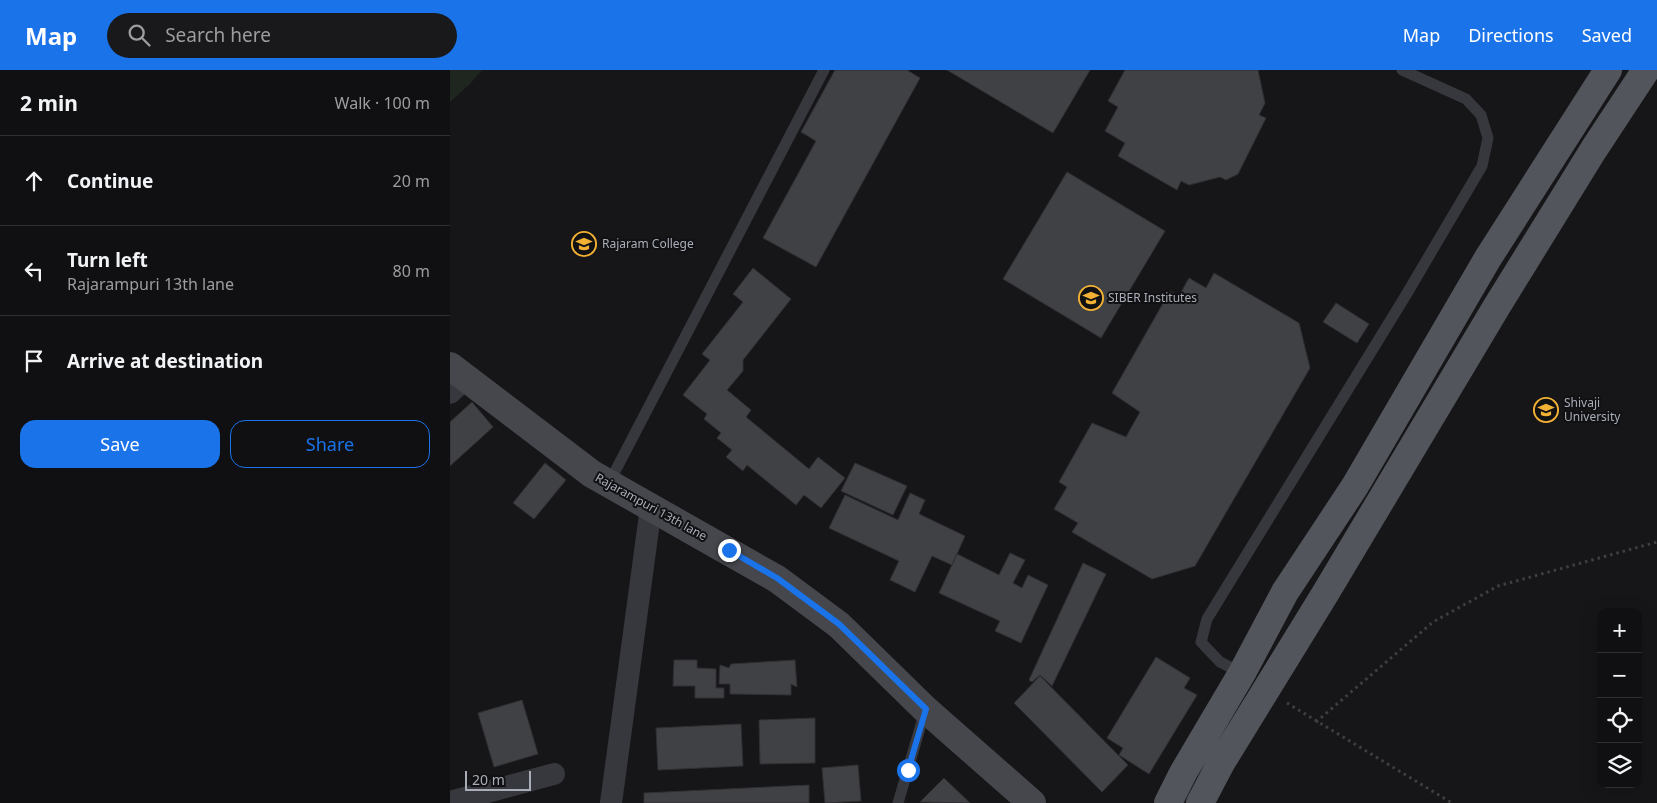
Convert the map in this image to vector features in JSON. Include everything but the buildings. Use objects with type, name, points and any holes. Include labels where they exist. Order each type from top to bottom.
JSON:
[{"type":"main road","points":[[1168,803],[1183,773],[1242,673],[1285,592],[1355,486],[1488,258],[1608,70]]},
{"type":"main road","points":[[1200,803],[1264,690],[1325,594],[1578,174],[1645,77]]},
{"type":"street","name":"Rajarampuri 13th lane","points":[[455,379],[592,474],[777,578],[839,624],[926,709],[1032,803]]},
{"type":"street","points":[[611,803],[651,507]]},
{"type":"street","points":[[450,802],[554,774]]},
{"type":"lane","points":[[609,483],[824,70]]},
{"type":"lane","points":[[1242,673],[1220,662],[1201,642],[1207,619],[1406,295],[1482,166],[1488,138],[1481,115],[1466,99],[1402,70]]},
{"type":"lane","points":[[898,803],[926,709]]},
{"type":"path","points":[[1316,722],[1433,622],[1498,586],[1657,542]]},
{"type":"path","points":[[1264,690],[1452,803]]},
{"type":"shaded area","points":[[450,70],[482,70],[450,102]]},
{"type":"place","name":"Rajaram College","points":[[584,244]]},
{"type":"place","name":"SIBER Institutes","points":[[1091,298]]},
{"type":"place","name":"Shivaji University","points":[[1546,410]]},
{"type":"route","points":[[729,550],[777,578],[839,624],[926,709],[908,770]]}]
